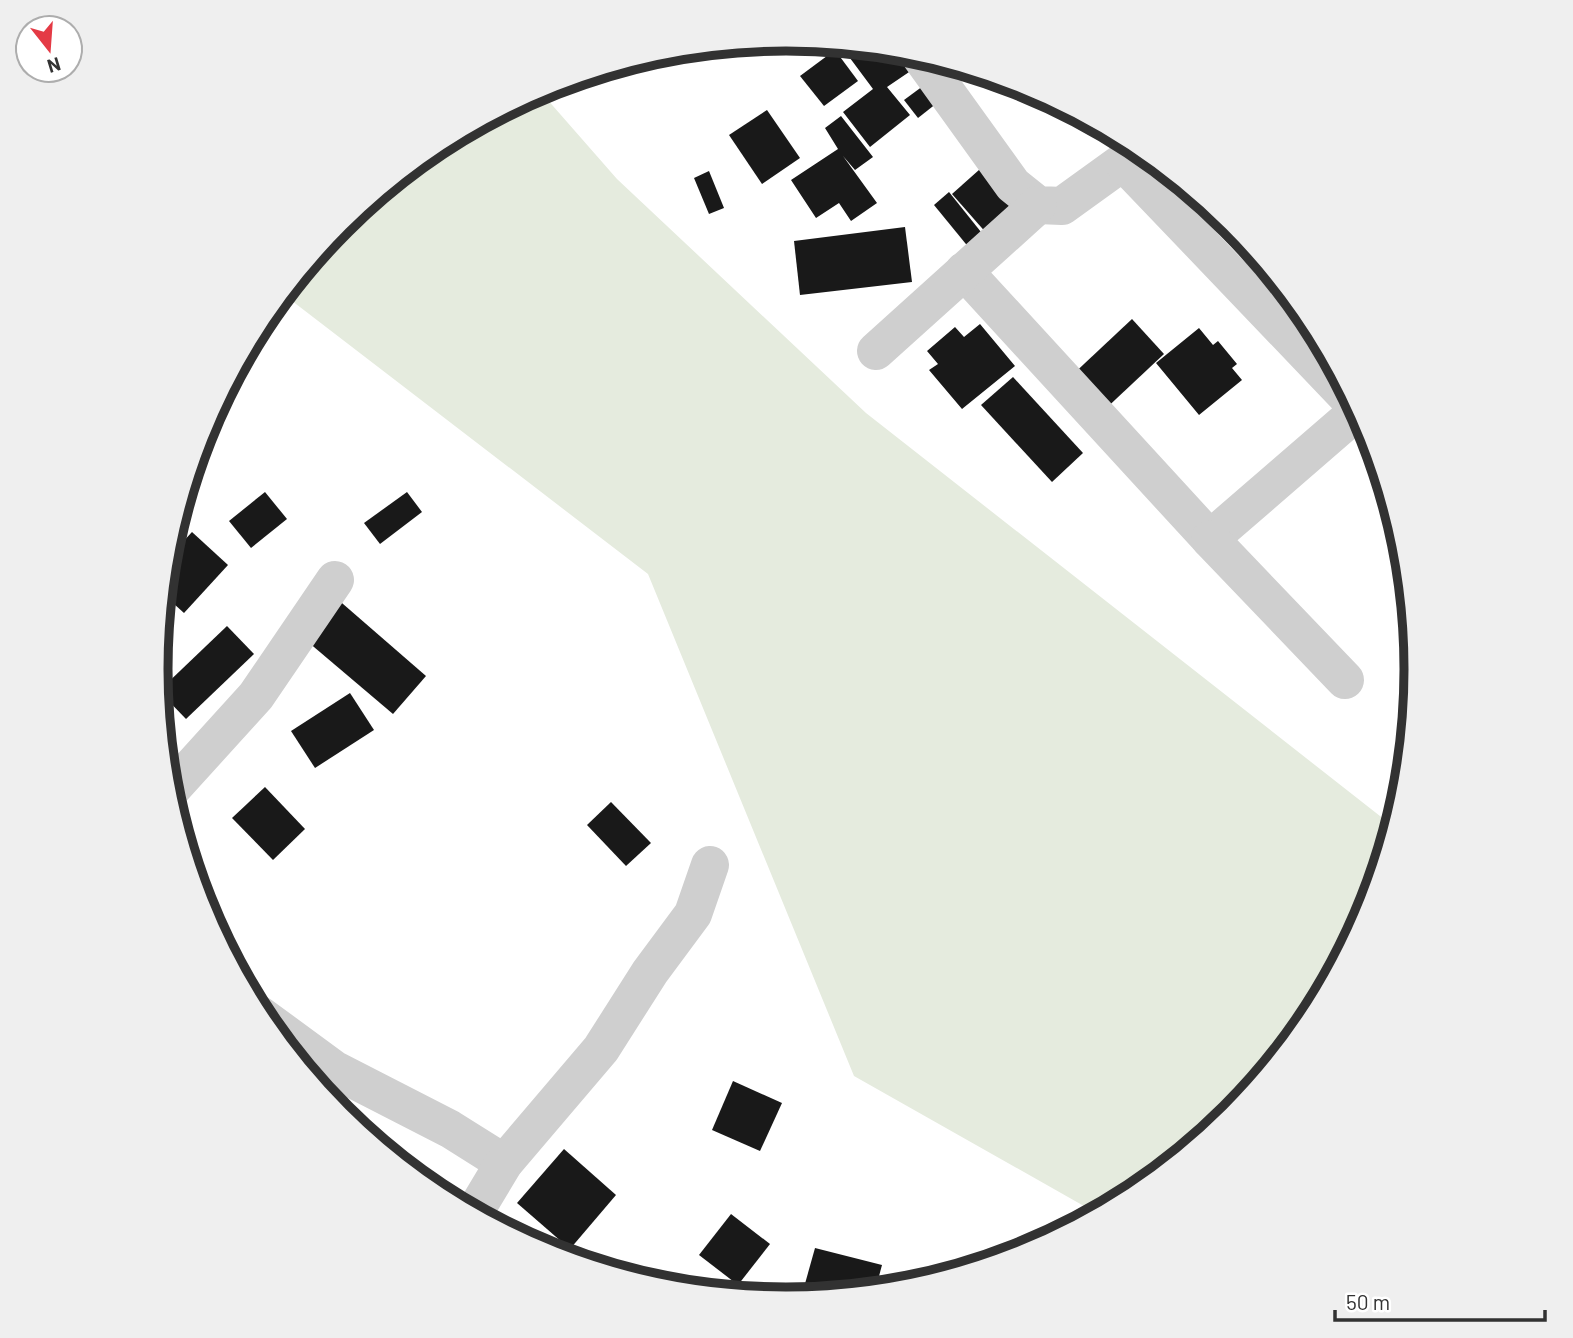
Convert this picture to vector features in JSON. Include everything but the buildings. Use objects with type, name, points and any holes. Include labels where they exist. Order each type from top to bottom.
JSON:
[{"type":"street","points":[[929,68],[1013,185],[1038,205],[1062,206],[1130,155]]},
{"type":"street","points":[[1135,159],[1333,381]]},
{"type":"street","points":[[876,351],[1038,205]]},
{"type":"street","points":[[964,271],[1210,539],[1345,680]]},
{"type":"street","points":[[1210,539],[1351,417]]},
{"type":"street","points":[[179,782],[256,696],[335,580]]},
{"type":"street","points":[[479,1205],[504,1163],[601,1049],[650,972],[693,914],[710,865]]},
{"type":"street","points":[[291,1039],[335,1070],[450,1129],[504,1163]]},
{"type":"shaded area","points":[[547,99],[617,179],[866,413],[1386,821],[1358,906],[1322,978],[1301,1012],[1251,1077],[1194,1134],[1130,1183],[1088,1208],[854,1076],[648,574],[291,300],[349,232],[410,179],[477,134]]}]
